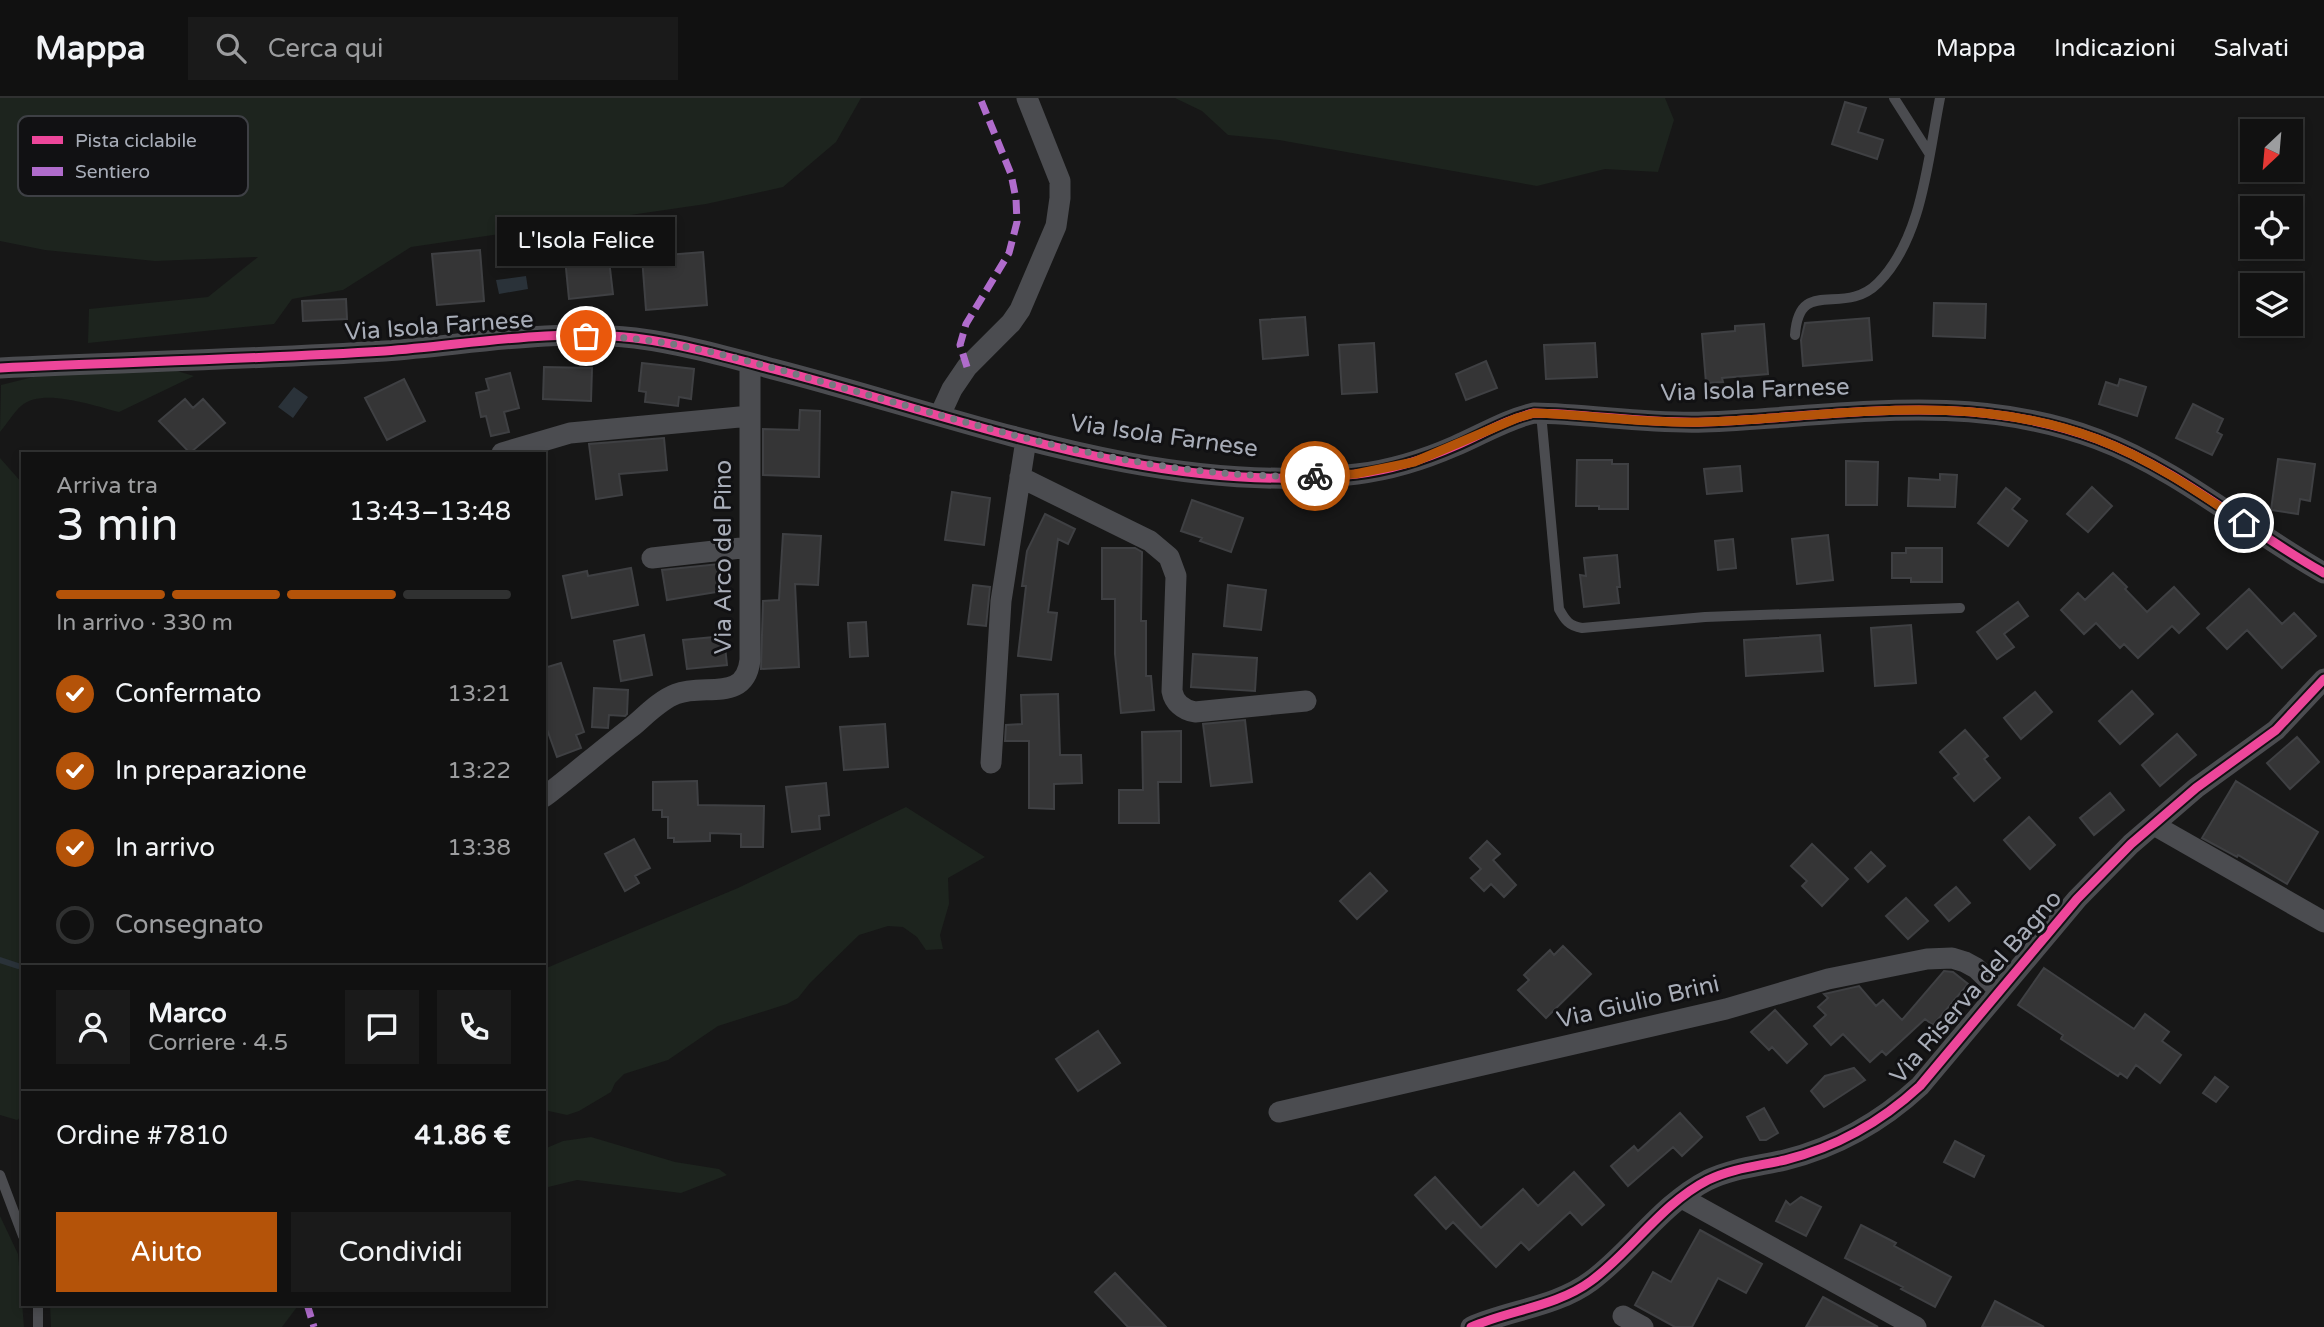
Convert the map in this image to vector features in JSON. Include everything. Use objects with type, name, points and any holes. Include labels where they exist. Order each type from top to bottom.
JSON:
[{"type":"street","points":[[940,415],[952,389],[967,367],[1011,323],[1020,310],[1056,226],[1060,181],[1027,98]]},
{"type":"street","name":"Via Isola Farnese","points":[[0,368],[386,351],[569,336],[633,338],[750,363],[1026,440],[1096,456],[1195,472],[1261,477],[1329,476],[1377,471],[1414,462],[1517,418],[1541,414],[1701,422],[1928,408],[1990,413],[2036,421],[2088,435],[2133,454],[2190,487],[2324,573]]},
{"type":"street","name":"Via Arco del Pino","points":[[546,795],[667,698],[692,690],[731,688],[745,678],[750,660],[750,363]]},
{"type":"street","points":[[505,452],[570,433],[750,416]]},
{"type":"street","points":[[991,763],[1001,601],[1026,440]]},
{"type":"street","points":[[1020,477],[1150,541],[1169,557],[1176,576],[1172,691],[1177,702],[1185,709],[1195,712],[1306,701]]},
{"type":"street","points":[[652,558],[750,548]]},
{"type":"street","name":"Via Riserva del Bagno","points":[[1475,1326],[1551,1300],[1585,1285],[1682,1198],[1705,1182],[1723,1174],[1810,1153],[1874,1123],[1920,1086],[2077,899],[2131,844],[2196,788],[2276,730],[2324,679]]},
{"type":"street","points":[[2154,825],[2324,922]]},
{"type":"street","name":"Via Giulio Brini","points":[[1279,1112],[1726,1009],[1828,979],[1927,958],[1952,958],[1965,962],[1976,968],[2000,991]]},
{"type":"street","points":[[1682,1198],[1916,1327]]},
{"type":"street","points":[[1623,1316],[1643,1327]]},
{"type":"lane","points":[[1894,98],[1929,153]]},
{"type":"lane","points":[[1794,335],[1797,315],[1804,304],[1861,295],[1885,276],[1901,248],[1920,202],[1940,98]]},
{"type":"lane","points":[[1541,414],[1559,609],[1574,627],[1705,617],[1961,608]]},
{"type":"lane","points":[[0,1175],[21,1231]]},
{"type":"lane","points":[[38,1306],[38,1327]]},
{"type":"shaded area","points":[[0,98],[861,98],[836,142],[783,187],[706,204],[411,247],[343,290],[292,299],[274,324],[88,343],[89,309],[208,297],[258,257],[155,261],[45,250],[0,241]]},
{"type":"shaded area","points":[[1175,98],[1665,98],[1674,120],[1658,172],[1605,169],[1537,186],[1279,140],[1228,135],[1202,111]]},
{"type":"shaded area","points":[[526,276],[528,289],[499,294],[496,280]]},
{"type":"shaded area","points":[[177,371],[194,376],[119,412],[83,402],[42,398],[21,406],[0,432],[1,385],[49,373]]},
{"type":"shaded area","points":[[294,387],[308,397],[293,418],[278,407]]},
{"type":"shaded area","points":[[0,458],[21,482],[21,1117],[17,1120],[0,1115]]},
{"type":"shaded area","points":[[906,807],[985,857],[948,878],[949,904],[940,935],[943,949],[926,950],[917,937],[903,927],[888,926],[859,935],[798,998],[718,1026],[668,1060],[624,1074],[611,1092],[579,1111],[567,1115],[546,1110],[546,968],[738,888]]},
{"type":"shaded area","points":[[591,1137],[675,1162],[719,1169],[727,1175],[681,1193],[577,1180],[546,1188],[546,1148],[563,1141]]},
{"type":"shaded area","points":[[0,1216],[18,1254],[24,1327],[0,1327]]},
{"type":"shaded area","points":[[50,1306],[297,1307],[282,1327],[51,1327]]},
{"type":"building","points":[[1845,102],[1866,108],[1858,132],[1883,140],[1877,159],[1832,144]]},
{"type":"building","points":[[607,243],[613,294],[569,299],[564,248]]},
{"type":"building","points":[[480,250],[484,301],[437,305],[432,254]]},
{"type":"building","points":[[703,252],[707,305],[646,310],[642,257]]},
{"type":"building","points":[[346,299],[347,319],[303,321],[302,301]]},
{"type":"building","points":[[1934,303],[1986,304],[1985,338],[1933,336]]},
{"type":"building","points":[[1305,317],[1308,355],[1263,359],[1260,320]]},
{"type":"building","points":[[1869,318],[1872,360],[1803,366],[1801,340],[1805,323]]},
{"type":"building","points":[[1764,324],[1768,374],[1722,378],[1723,382],[1706,383],[1702,334],[1735,331],[1735,326]]},
{"type":"building","points":[[1374,343],[1377,392],[1342,394],[1339,345]]},
{"type":"building","points":[[1595,343],[1597,377],[1546,379],[1544,345]]},
{"type":"building","points":[[1486,361],[1497,388],[1466,400],[1456,374]]},
{"type":"building","points":[[642,363],[694,369],[691,399],[679,397],[678,406],[645,402],[646,392],[639,391]]},
{"type":"building","points":[[544,367],[592,368],[591,401],[543,399]]},
{"type":"building","points":[[510,373],[519,408],[504,412],[509,432],[491,436],[486,416],[481,417],[476,393],[489,390],[486,379]]},
{"type":"building","points":[[404,379],[425,421],[387,440],[365,398]]},
{"type":"building","points":[[2120,379],[2146,387],[2137,416],[2099,404],[2106,382],[2118,386]]},
{"type":"building","points":[[185,399],[193,408],[203,399],[225,423],[189,452],[159,421]]},
{"type":"building","points":[[2193,404],[2223,419],[2217,432],[2222,435],[2212,455],[2176,438]]},
{"type":"building","points":[[800,410],[820,411],[819,477],[763,475],[763,429],[799,430]]},
{"type":"building","points":[[664,438],[667,470],[619,474],[622,495],[596,499],[589,444]]},
{"type":"building","points":[[2278,459],[2315,464],[2310,501],[2300,499],[2298,514],[2271,510]]},
{"type":"building","points":[[1577,460],[1612,460],[1612,464],[1628,464],[1628,509],[1576,506]]},
{"type":"building","points":[[1846,461],[1878,462],[1877,505],[1846,505]]},
{"type":"building","points":[[1740,466],[1742,491],[1707,494],[1704,469]]},
{"type":"building","points":[[1940,474],[1957,475],[1955,507],[1908,506],[1909,478],[1940,480]]},
{"type":"building","points":[[2092,487],[2112,506],[2088,532],[2067,514]]},
{"type":"building","points":[[2006,488],[2020,499],[2012,509],[2027,521],[2008,546],[1978,523]]},
{"type":"building","points":[[952,492],[990,498],[984,545],[945,540]]},
{"type":"building","points":[[1192,500],[1243,518],[1231,552],[1181,531]]},
{"type":"building","points":[[1045,514],[1075,529],[1068,544],[1058,539],[1048,612],[1057,613],[1051,660],[1018,656],[1027,551]]},
{"type":"building","points":[[783,534],[821,536],[818,585],[795,584],[799,667],[761,669],[763,601],[779,600]]},
{"type":"building","points":[[1828,535],[1833,580],[1797,584],[1792,539]]},
{"type":"building","points":[[1733,539],[1736,568],[1718,570],[1715,541]]},
{"type":"building","points":[[1102,548],[1135,548],[1142,552],[1141,621],[1146,621],[1146,676],[1151,676],[1154,710],[1121,713],[1115,654],[1115,599],[1102,599]]},
{"type":"building","points":[[1906,548],[1942,548],[1942,582],[1911,582],[1911,578],[1892,578],[1892,553],[1906,553]]},
{"type":"building","points":[[1617,555],[1619,603],[1584,607],[1580,575],[1586,576],[1584,558]]},
{"type":"building","points":[[719,564],[723,591],[667,600],[662,570]]},
{"type":"building","points":[[631,568],[638,605],[572,618],[563,576],[587,571],[588,576]]},
{"type":"building","points":[[2113,573],[2147,612],[2174,587],[2199,614],[2179,633],[2172,626],[2138,658],[2124,644],[2120,648],[2096,623],[2084,634],[2061,610],[2078,593],[2085,600]]},
{"type":"building","points":[[973,585],[990,587],[986,626],[968,624]]},
{"type":"building","points":[[1228,585],[1266,590],[1261,630],[1224,626]]},
{"type":"building","points":[[2249,589],[2282,624],[2294,613],[2316,636],[2282,668],[2247,630],[2227,649],[2207,628]]},
{"type":"building","points":[[2018,602],[2028,616],[2004,634],[2014,647],[1997,659],[1977,632]]},
{"type":"building","points":[[866,622],[868,656],[850,657],[848,623]]},
{"type":"building","points":[[1911,625],[1916,683],[1875,686],[1871,628]]},
{"type":"building","points":[[644,635],[652,675],[621,681],[614,641]]},
{"type":"building","points":[[1820,635],[1823,671],[1746,676],[1744,640]]},
{"type":"building","points":[[724,636],[727,665],[687,669],[683,640]]},
{"type":"building","points":[[1193,654],[1257,658],[1255,691],[1191,687]]},
{"type":"building","points":[[561,663],[584,732],[576,735],[581,748],[557,757],[546,727],[546,667]]},
{"type":"building","points":[[594,688],[628,690],[627,714],[609,715],[608,728],[592,727]]},
{"type":"building","points":[[2132,691],[2153,714],[2120,744],[2099,721]]},
{"type":"building","points":[[2035,692],[2052,712],[2021,739],[2004,718]]},
{"type":"building","points":[[1058,694],[1060,755],[1081,755],[1082,783],[1054,784],[1054,809],[1029,808],[1029,741],[1005,741],[1006,725],[1022,724],[1021,695]]},
{"type":"building","points":[[1245,720],[1252,782],[1211,786],[1203,724]]},
{"type":"building","points":[[885,724],[888,767],[844,770],[840,727]]},
{"type":"building","points":[[1965,730],[1988,756],[1984,759],[2000,778],[1974,801],[1954,778],[1959,774],[1940,752]]},
{"type":"building","points":[[1181,731],[1181,782],[1158,782],[1159,823],[1119,823],[1119,790],[1143,790],[1142,732]]},
{"type":"building","points":[[2177,734],[2196,755],[2160,786],[2142,765]]},
{"type":"building","points":[[2297,737],[2319,762],[2290,789],[2267,763]]},
{"type":"building","points":[[697,781],[698,805],[764,806],[763,847],[741,847],[741,834],[710,833],[710,841],[674,842],[674,838],[668,838],[668,817],[662,817],[662,810],[653,810],[653,782]]},
{"type":"building","points":[[2236,781],[2318,832],[2287,884],[2238,855],[2237,857],[2202,838]]},
{"type":"building","points":[[826,783],[829,815],[819,816],[820,829],[792,832],[786,787]]},
{"type":"building","points":[[2110,793],[2124,810],[2094,835],[2080,818]]},
{"type":"building","points":[[2029,817],[2055,845],[2030,869],[2004,840]]},
{"type":"building","points":[[634,839],[650,868],[635,876],[639,883],[625,891],[605,854]]},
{"type":"building","points":[[1487,841],[1500,854],[1493,860],[1516,885],[1504,897],[1491,884],[1484,891],[1471,878],[1481,869],[1470,858]]},
{"type":"building","points":[[1812,844],[1848,879],[1822,906],[1802,886],[1807,881],[1791,866]]},
{"type":"building","points":[[1871,852],[1885,866],[1868,882],[1855,868]]},
{"type":"building","points":[[1370,873],[1387,891],[1357,919],[1340,901]]},
{"type":"building","points":[[1956,887],[1970,903],[1949,921],[1935,905]]},
{"type":"building","points":[[1906,898],[1928,921],[1908,939],[1886,916]]},
{"type":"building","points":[[1563,946],[1591,974],[1546,1018],[1518,990],[1529,980],[1524,975],[1550,950],[1554,955]]},
{"type":"building","points":[[2044,968],[2134,1029],[2145,1014],[2169,1032],[2162,1041],[2181,1055],[2160,1083],[2136,1065],[2127,1078],[2120,1073],[2118,1076],[2061,1039],[2063,1035],[2018,1005]]},
{"type":"building","points":[[1944,971],[1953,972],[1968,984],[1933,1025],[1925,1019],[1886,1055],[1882,1051],[1870,1062],[1843,1034],[1831,1045],[1814,1026],[1826,1015],[1818,1007],[1828,998],[1824,994],[1859,986],[1876,1006],[1883,1000],[1902,1020]]},
{"type":"building","points":[[1775,1010],[1807,1044],[1787,1063],[1772,1047],[1769,1050],[1751,1032]]},
{"type":"building","points":[[1098,1031],[1120,1063],[1078,1091],[1056,1059]]},
{"type":"building","points":[[1854,1068],[1865,1080],[1824,1107],[1811,1091],[1825,1076]]},
{"type":"building","points":[[2215,1077],[2228,1087],[2216,1102],[2203,1093]]},
{"type":"building","points":[[1764,1108],[1778,1133],[1766,1140],[1760,1140],[1747,1117]]},
{"type":"building","points":[[1680,1113],[1702,1137],[1682,1156],[1673,1147],[1628,1186],[1611,1166],[1634,1146],[1638,1151]]},
{"type":"building","points":[[1955,1141],[1984,1156],[1974,1177],[1944,1162]]},
{"type":"building","points":[[1574,1172],[1604,1205],[1582,1225],[1570,1212],[1529,1250],[1521,1242],[1496,1267],[1453,1222],[1446,1229],[1415,1195],[1435,1177],[1481,1228],[1523,1189],[1538,1206]]},
{"type":"building","points":[[1801,1197],[1821,1207],[1806,1236],[1776,1221],[1786,1201],[1790,1205]]},
{"type":"building","points":[[1861,1225],[1951,1277],[1935,1307],[1901,1289],[1903,1287],[1845,1258]]},
{"type":"building","points":[[1700,1230],[1762,1264],[1746,1293],[1718,1278],[1692,1327],[1675,1327],[1635,1305],[1653,1272],[1671,1282]]},
{"type":"building","points":[[1115,1273],[1166,1327],[1128,1327],[1095,1292]]},
{"type":"building","points":[[1823,1297],[1878,1327],[1806,1327]]},
{"type":"building","points":[[1995,1301],[2044,1327],[1982,1327]]},
{"type":"waterway","points":[[0,960],[18,966]]},
{"type":"marked path","points":[[967,367],[960,345],[966,324],[1009,253],[1017,222],[1011,174],[980,98]]},
{"type":"marked path","points":[[308,1306],[314,1327]]},
{"type":"cycle path","points":[[0,368],[385,351],[510,338],[604,335],[670,344],[722,356],[1061,449],[1135,464],[1209,474],[1283,478],[1357,474],[1395,467],[1443,451],[1504,423],[1534,413],[1683,422],[1902,410],[1999,415],[2048,424],[2097,439],[2127,452],[2185,484],[2324,573]]},
{"type":"cycle path","points":[[1471,1327],[1577,1290],[1606,1269],[1676,1202],[1708,1180],[1736,1170],[1785,1160],[1823,1148],[1857,1132],[1890,1111],[1920,1086],[2077,899],[2131,844],[2196,788],[2276,730],[2324,679]]},
{"type":"way so far","points":[[586,336],[633,338],[706,352],[806,377],[1026,440],[1096,456],[1220,474],[1261,477],[1315,476]]},
{"type":"place","name":"L'Isola Felice","points":[[586,336]]},
{"type":"route","points":[[1315,476],[1377,471],[1414,462],[1534,413],[1701,422],[1910,408],[1949,409],[2036,421],[2098,439],[2169,474],[2244,523]]}]
